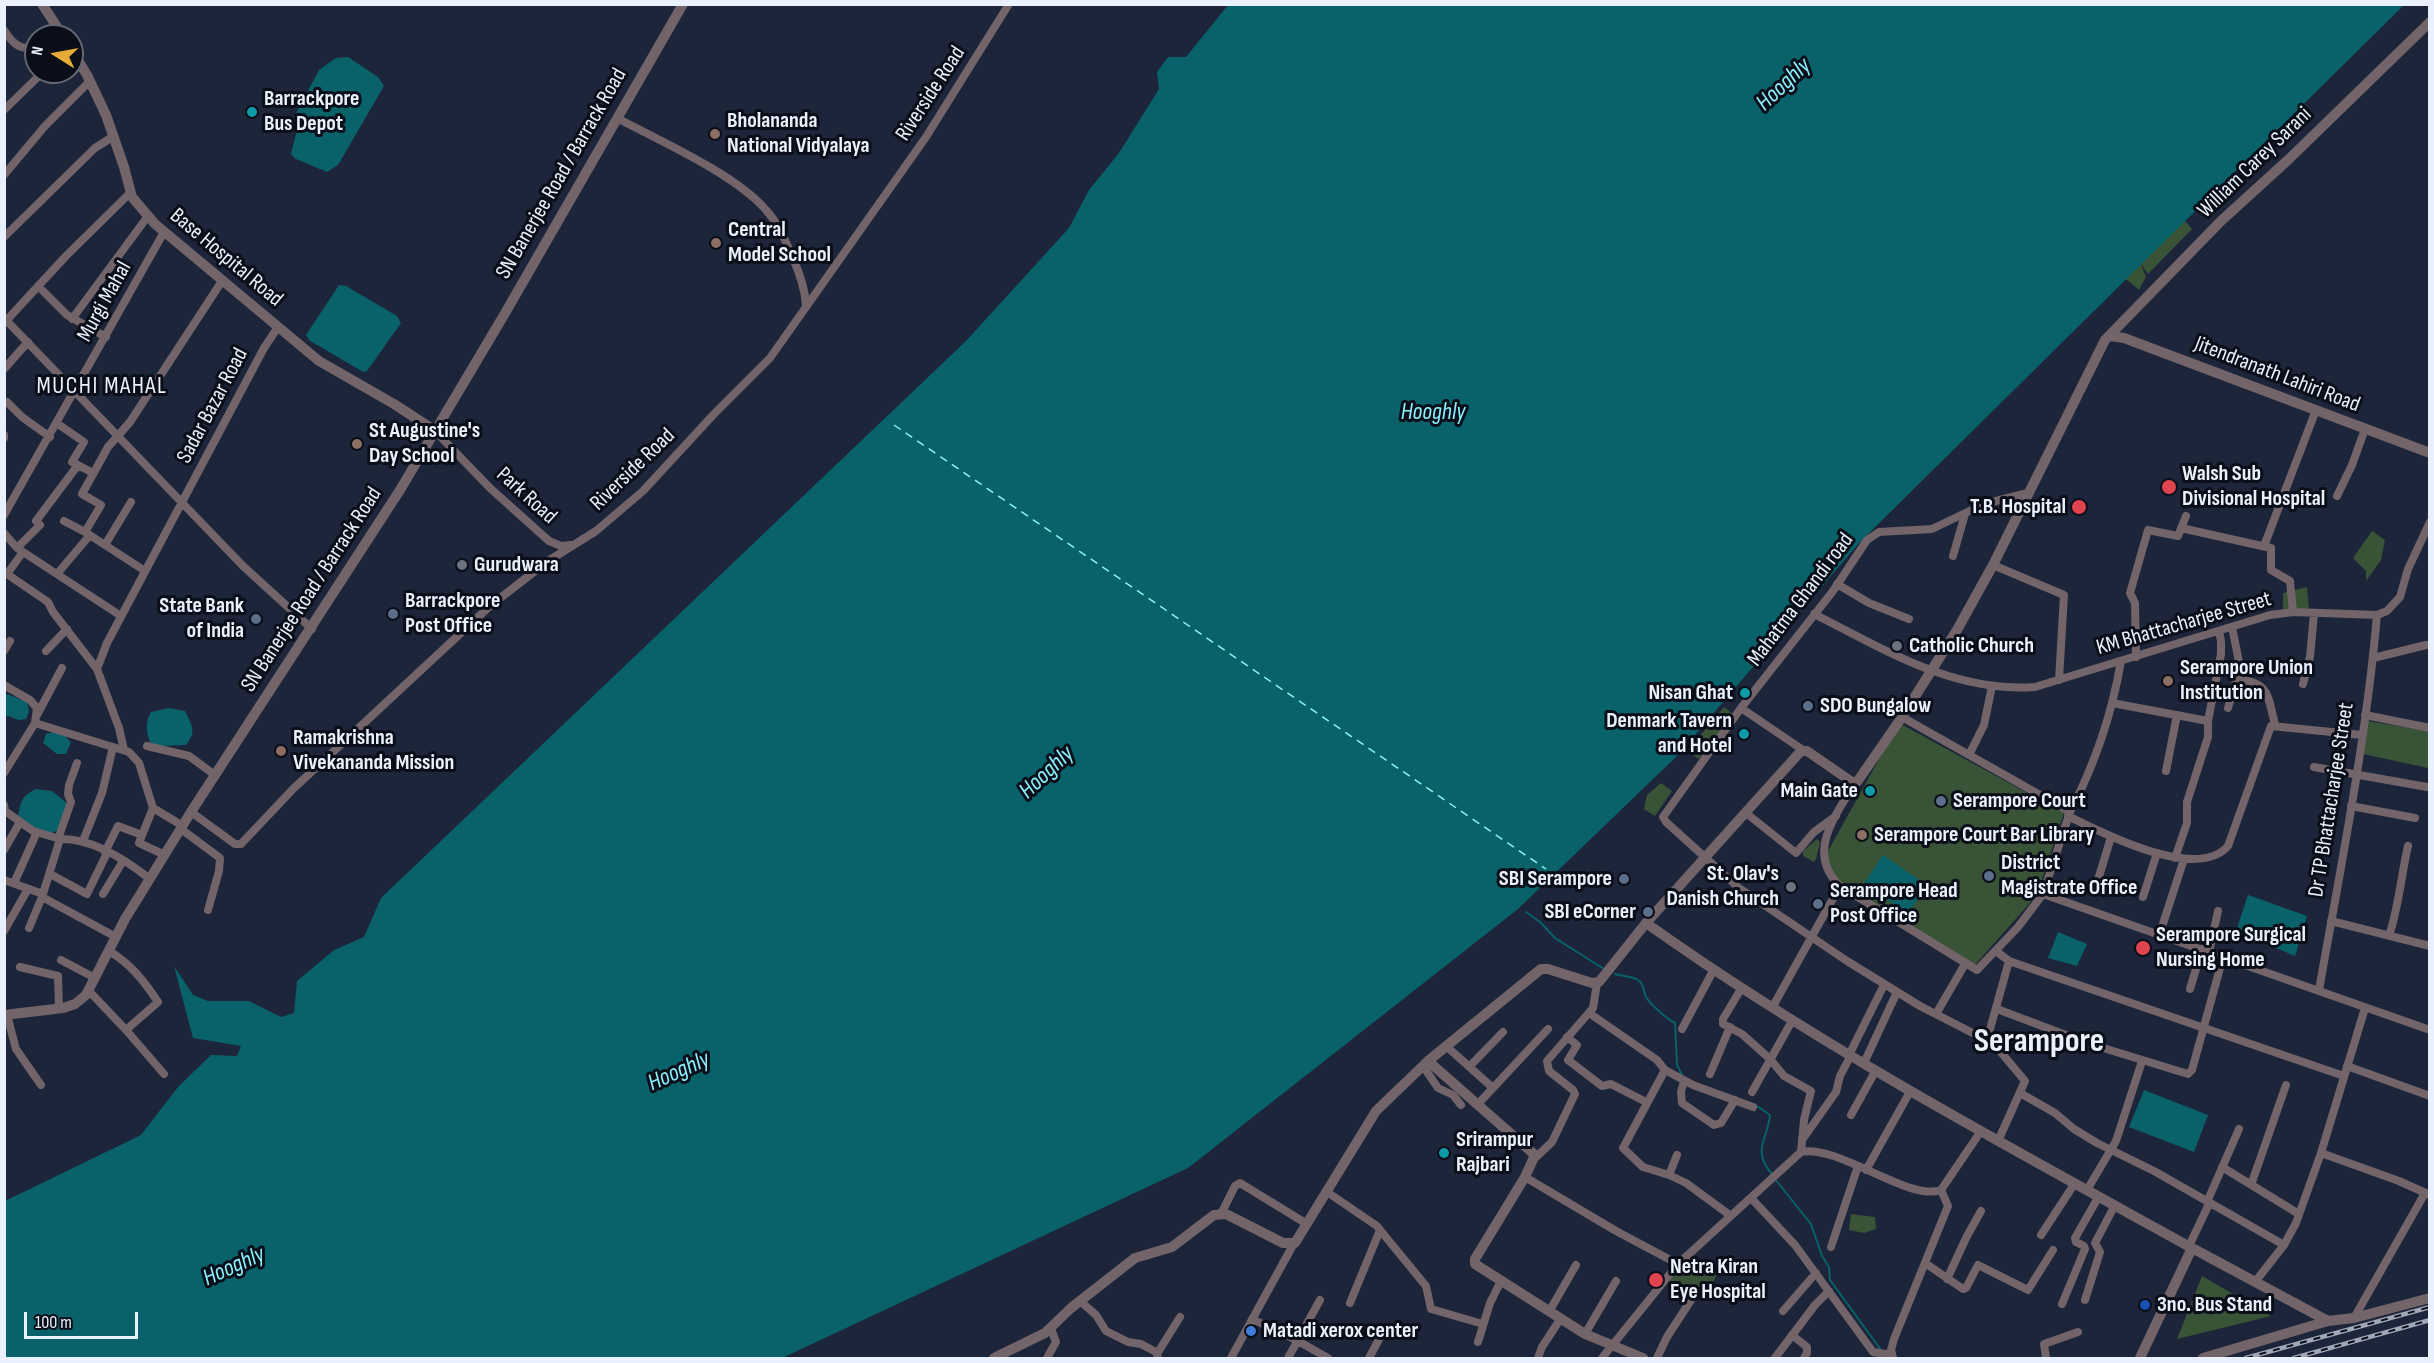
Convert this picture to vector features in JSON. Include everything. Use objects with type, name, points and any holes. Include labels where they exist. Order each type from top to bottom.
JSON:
[{"type":"street","points":[[42,4],[54,24]]},
{"type":"street","name":"SN Banerjee Road / Barrack Road","points":[[6,1015],[58,1009],[75,1004],[88,990],[116,937],[191,812],[312,629],[400,490],[504,315],[683,4]]},
{"type":"street","name":"Riverside Road","points":[[191,812],[235,844],[241,844],[293,789],[490,606],[548,561],[603,525],[643,491],[714,414],[770,358],[926,137],[1009,4]]},
{"type":"street","name":"William Carey Sarani","points":[[1855,783],[1902,717],[1958,630],[1993,565],[2102,345],[2122,321],[2213,230],[2430,22]]},
{"type":"street","points":[[4,30],[12,43],[24,47]]},
{"type":"street","name":"Base Hospital Road","points":[[84,71],[114,136],[132,197],[148,216],[164,232],[319,361],[434,430]]},
{"type":"street","points":[[4,175],[45,126],[90,81]]},
{"type":"street","points":[[4,110],[31,84]]},
{"type":"street","points":[[617,118],[706,165],[747,192],[762,205],[777,226],[794,260],[803,282],[806,307]]},
{"type":"street","points":[[4,237],[95,148],[114,136]]},
{"type":"street","points":[[5,320],[131,192]]},
{"type":"street","points":[[72,319],[148,216]]},
{"type":"street","name":"Murgi Mahal","points":[[4,515],[50,438],[164,232]]},
{"type":"street","points":[[57,574],[87,533],[101,505],[82,494],[93,473],[108,447],[130,422],[222,281]]},
{"type":"street","points":[[38,286],[72,319],[106,337]]},
{"type":"street","name":"Sadar Bazar Road","points":[[5,320],[243,566],[312,629]]},
{"type":"street","name":"Sadar Bazar Road","points":[[97,669],[107,643],[181,502],[264,348],[278,327]]},
{"type":"street","name":"Jitendranath Lahiri Road","points":[[2110,336],[2124,338],[2430,453]]},
{"type":"street","points":[[4,369],[28,342]]},
{"type":"street","points":[[8,402],[50,438]]},
{"type":"street","points":[[2264,546],[2316,410]]},
{"type":"street","points":[[58,423],[84,442],[72,462],[93,473]]},
{"type":"street","points":[[2337,496],[2352,465],[2365,429]]},
{"type":"street","name":"Park Road","points":[[434,430],[490,488],[549,541],[563,546],[577,543]]},
{"type":"street","points":[[78,465],[36,521],[40,525],[20,550],[6,573],[48,602],[52,612],[97,669],[119,728],[123,750]]},
{"type":"street","name":"Mahatma Ghandi road","points":[[1707,858],[1663,818],[1664,813],[1741,708],[1837,584],[1860,549],[1874,535],[1886,531],[1932,529],[1994,501],[2028,493]]},
{"type":"street","points":[[105,545],[131,502]]},
{"type":"street","points":[[1953,556],[1965,514]]},
{"type":"street","points":[[2136,657],[2135,603],[2130,593],[2148,530],[2178,536],[2186,516]]},
{"type":"street","points":[[64,521],[87,533],[145,571]]},
{"type":"street","points":[[2377,615],[2387,611],[2400,597],[2408,569],[2430,522]]},
{"type":"street","points":[[2181,528],[2264,546],[2271,550],[2271,570],[2290,581],[2293,612]]},
{"type":"street","points":[[4,533],[20,550],[121,616]]},
{"type":"street","points":[[548,561],[551,548],[549,541]]},
{"type":"street","points":[[1993,565],[2064,595],[2059,680]]},
{"type":"street","points":[[1837,584],[1869,603],[1909,619]]},
{"type":"street","name":"KM Bhattacharjee Street","points":[[1814,614],[1931,672],[2014,689],[2035,687],[2270,615],[2293,612],[2377,615]]},
{"type":"street","points":[[2303,684],[2310,657],[2314,614]]},
{"type":"street","name":"Dr TP Bhattacharjee Street","points":[[2319,990],[2356,774],[2377,615]]},
{"type":"street","points":[[2229,708],[2240,663],[2232,627]]},
{"type":"street","points":[[46,651],[67,629]]},
{"type":"street","points":[[2159,936],[2187,823],[2187,802],[2208,737],[2208,721],[2220,654],[2221,641],[2218,631]]},
{"type":"street","points":[[4,651],[10,641]]},
{"type":"street","points":[[2373,658],[2426,645]]},
{"type":"street","points":[[1741,708],[1855,783],[1836,816],[1825,841],[1823,854],[1828,871],[1840,886],[1977,970],[1996,951],[2043,894],[2069,814],[2092,767],[2112,704],[2121,661]]},
{"type":"street","points":[[4,772],[62,668]]},
{"type":"street","points":[[2237,680],[2255,682],[2263,687],[2272,706],[2275,724]]},
{"type":"street","points":[[1969,755],[1984,724],[1992,686]]},
{"type":"street","points":[[6,689],[30,700],[37,708],[35,720]]},
{"type":"street","points":[[2112,704],[2208,721]]},
{"type":"street","points":[[2166,771],[2177,715]]},
{"type":"street","points":[[2365,715],[2430,728]]},
{"type":"street","points":[[1902,717],[2111,837],[2179,859],[2212,856],[2228,846],[2240,817],[2268,730],[2275,724],[2362,735]]},
{"type":"street","points":[[35,720],[129,752],[140,763],[153,808],[139,843],[165,855]]},
{"type":"street","points":[[147,746],[189,756],[216,775]]},
{"type":"street","points":[[83,841],[102,793],[113,747]]},
{"type":"street","points":[[1643,1359],[1585,1334],[1477,1266],[1475,1262],[1535,1158],[1552,1142],[1574,1097],[1573,1090],[1546,1067],[1547,1061],[1589,1013],[1595,1003],[1597,982],[1646,923],[1803,750]]},
{"type":"street","points":[[29,928],[43,896],[71,802],[68,794],[69,785],[77,763]]},
{"type":"street","points":[[2314,767],[2427,787]]},
{"type":"street","points":[[4,805],[5,811],[37,832],[59,839],[77,838],[123,861],[150,879]]},
{"type":"street","points":[[2351,806],[2415,818]]},
{"type":"street","points":[[153,808],[220,858],[219,872],[208,910]]},
{"type":"street","points":[[1746,813],[1796,853],[1805,846],[1814,832],[1836,816]]},
{"type":"street","points":[[4,850],[20,822]]},
{"type":"street","points":[[50,874],[87,894],[118,826],[142,836]]},
{"type":"street","points":[[14,883],[37,832]]},
{"type":"street","points":[[2098,880],[2111,837]]},
{"type":"street","points":[[2389,936],[2398,907],[2401,876],[2408,846]]},
{"type":"street","points":[[2143,897],[2157,853]]},
{"type":"street","points":[[1707,858],[1739,888],[1884,985],[1988,1040],[1998,1048],[2025,1080],[1998,1141]]},
{"type":"street","points":[[103,894],[123,861]]},
{"type":"street","points":[[4,880],[43,896],[116,937]]},
{"type":"street","points":[[1772,1008],[1840,886]]},
{"type":"street","points":[[4,931],[28,889]]},
{"type":"street","points":[[2043,894],[2430,1030]]},
{"type":"street","points":[[2190,988],[2218,911]]},
{"type":"street","points":[[2331,921],[2430,946]]},
{"type":"street","points":[[1646,923],[1713,971],[1850,1055],[1998,1141],[2328,1321]]},
{"type":"street","points":[[109,951],[140,976],[158,1002],[126,1030]]},
{"type":"street","points":[[1996,951],[2008,961],[2344,1076]]},
{"type":"street","points":[[1997,1009],[2087,1043],[2190,1074],[2223,957]]},
{"type":"street","points":[[61,960],[95,978]]},
{"type":"street","points":[[1988,1040],[2008,961]]},
{"type":"street","points":[[1936,1014],[1965,964]]},
{"type":"street","points":[[20,968],[58,976],[58,1009]]},
{"type":"street","points":[[1231,1359],[1293,1245],[1376,1112],[1425,1063],[1541,969],[1548,969],[1592,983],[1597,982]]},
{"type":"street","points":[[1682,1029],[1713,971]]},
{"type":"street","points":[[1802,1141],[1836,1092],[1840,1076],[1884,985]]},
{"type":"street","points":[[1602,1359],[1678,1264],[1801,1152],[1804,1120],[1811,1090],[1784,1076],[1770,1059],[1742,1034],[1723,1024],[1722,1020],[1741,989]]},
{"type":"street","points":[[88,990],[164,1074]]},
{"type":"street","points":[[1864,1063],[1898,993]]},
{"type":"street","points":[[2255,1282],[2284,1245],[2299,1214],[2321,1153],[2365,1008]]},
{"type":"street","points":[[1589,1013],[1657,1060],[1665,1070],[1684,1081],[1753,1107]]},
{"type":"street","points":[[6,1015],[16,1048],[40,1085]]},
{"type":"street","points":[[1752,1092],[1792,1021]]},
{"type":"street","points":[[1710,1074],[1730,1028]]},
{"type":"street","points":[[1478,1104],[1548,1029]]},
{"type":"street","points":[[1470,1067],[1503,1032]]},
{"type":"street","points":[[1567,1037],[1577,1045],[1568,1060],[1602,1086],[1611,1084],[1646,1102]]},
{"type":"street","points":[[1446,1046],[1493,1088]]},
{"type":"street","points":[[2087,1190],[2119,1133],[2142,1060]]},
{"type":"street","points":[[1425,1063],[1532,1150],[1535,1158]]},
{"type":"street","points":[[1425,1063],[1437,1088],[1453,1095],[1461,1105]]},
{"type":"street","points":[[2347,1066],[2430,1096]]},
{"type":"street","points":[[1665,1070],[1623,1148],[1643,1167],[1686,1183],[1731,1216]]},
{"type":"street","points":[[1851,1115],[1876,1070]]},
{"type":"street","points":[[1684,1081],[1681,1092],[1682,1103],[1714,1125],[1721,1123],[1735,1100]]},
{"type":"street","points":[[2251,1185],[2286,1085]]},
{"type":"street","points":[[1832,1247],[1862,1168],[1911,1090]]},
{"type":"street","points":[[2020,1093],[2055,1113],[2074,1129],[2110,1150],[2154,1171],[2284,1245]]},
{"type":"street","points":[[2140,1359],[2191,1247],[2239,1129]]},
{"type":"street","points":[[1801,1152],[1824,1153],[1928,1192],[1941,1190],[1981,1131]]},
{"type":"street","points":[[2321,1153],[2399,1181],[2427,1194],[2354,1318]]},
{"type":"street","points":[[1669,1175],[1677,1155]]},
{"type":"street","points":[[2222,1167],[2299,1214]]},
{"type":"street","points":[[1525,1177],[1616,1231],[1678,1264]]},
{"type":"street","points":[[1221,1214],[1235,1186],[1240,1183],[1307,1224]]},
{"type":"street","points":[[2041,1235],[2075,1183]]},
{"type":"street","points":[[1751,1198],[1795,1245],[1873,1352],[1892,1357],[1894,1339],[1948,1206],[1941,1190]]},
{"type":"street","points":[[1327,1192],[1377,1226],[1426,1286],[1431,1309],[1483,1324]]},
{"type":"street","points":[[2062,1304],[2085,1249],[2076,1242],[2075,1238],[2099,1196]]},
{"type":"street","points":[[2085,1299],[2100,1252],[2095,1243],[2115,1205]]},
{"type":"street","points":[[1947,1280],[1966,1236],[1981,1211]]},
{"type":"street","points":[[994,1359],[1051,1329],[1080,1301],[1135,1258],[1172,1247],[1211,1216],[1229,1215],[1283,1243],[1293,1245]]},
{"type":"street","points":[[1350,1303],[1380,1230]]},
{"type":"street","points":[[1924,1263],[1964,1289],[1978,1265],[2028,1290],[2053,1250]]},
{"type":"street","points":[[1550,1310],[1576,1266]]},
{"type":"street","points":[[1783,1311],[1815,1273]]},
{"type":"street","points":[[1478,1342],[1490,1303],[1501,1281]]},
{"type":"street","points":[[1585,1334],[1616,1281]]},
{"type":"street","points":[[1775,1359],[1815,1305],[1829,1291]]},
{"type":"street","points":[[1657,1359],[1667,1337],[1693,1297]]},
{"type":"street","points":[[2203,1359],[2328,1321],[2354,1318],[2430,1298]]},
{"type":"street","points":[[1288,1359],[1320,1300]]},
{"type":"street","points":[[1080,1301],[1096,1315],[1106,1331],[1128,1342],[1141,1344],[1158,1356],[1180,1317]]},
{"type":"street","points":[[1538,1359],[1542,1347],[1561,1318]]},
{"type":"street","points":[[1252,1319],[1328,1359]]},
{"type":"street","points":[[1368,1359],[1385,1328],[1405,1329]]},
{"type":"street","points":[[1047,1359],[1056,1342],[1051,1329]]},
{"type":"street","points":[[2046,1359],[2043,1344],[2078,1332]]},
{"type":"street","points":[[1792,1335],[1807,1347],[1808,1353],[1804,1359]]},
{"type":"shaded area","points":[[2179,214],[2192,229],[2148,274],[2141,264],[2146,277],[2139,290],[2121,275]]},
{"type":"shaded area","points":[[2372,531],[2385,540],[2381,560],[2366,581],[2366,571],[2353,558]]},
{"type":"shaded area","points":[[2307,587],[2309,611],[2283,610],[2283,593]]},
{"type":"shaded area","points":[[1724,707],[1733,714],[1699,759],[1687,751]]},
{"type":"shaded area","points":[[2367,721],[2429,731],[2428,768],[2363,754]]},
{"type":"shaded area","points":[[1899,723],[2064,813],[2037,895],[1974,966],[1915,928],[1831,883],[1827,853]]},
{"type":"shaded area","points":[[1661,783],[1672,791],[1655,816],[1644,809],[1647,795]]},
{"type":"shaded area","points":[[1817,839],[1820,842],[1814,862],[1803,856],[1803,851]]},
{"type":"shaded area","points":[[1851,1214],[1875,1217],[1876,1229],[1864,1233],[1849,1230]]},
{"type":"shaded area","points":[[1689,1261],[1718,1272],[1706,1298],[1691,1295],[1666,1279]]},
{"type":"shaded area","points":[[2202,1276],[2271,1316],[2177,1339]]},
{"type":"water","name":"Hooghly","points":[[1228,5],[2404,5],[1860,542],[1676,757],[1518,909],[1188,1168],[782,1358],[5,1358],[5,1201],[141,1135],[178,1087],[211,1055],[237,1056],[241,1046],[193,1038],[174,966],[193,995],[208,1001],[249,1001],[281,1017],[294,1013],[297,981],[334,950],[364,937],[381,898],[966,341],[1069,228],[1089,190],[1119,153],[1159,89],[1157,72],[1168,57],[1186,57]]},
{"type":"water","points":[[348,57],[378,77],[384,86],[338,165],[327,172],[296,159],[291,154],[296,134],[294,117],[319,70],[336,58]]},
{"type":"water","points":[[339,285],[346,286],[397,316],[401,323],[367,371],[363,372],[309,340],[306,335]]},
{"type":"water","points":[[7,694],[27,702],[29,711],[26,719],[19,720],[5,715],[4,699]]},
{"type":"water","points":[[169,708],[185,711],[190,721],[192,732],[186,745],[158,746],[150,742],[147,727],[151,712]]},
{"type":"water","points":[[54,732],[64,735],[71,742],[66,754],[57,754],[43,743],[46,734]]},
{"type":"water","points":[[36,789],[52,791],[68,804],[60,829],[50,834],[32,828],[18,819],[22,801],[27,794]]},
{"type":"water","points":[[1883,855],[1928,886],[1908,913],[1863,885]]},
{"type":"water","points":[[2248,895],[2307,916],[2295,956],[2236,931]]},
{"type":"water","points":[[2058,932],[2087,944],[2077,966],[2048,958]]},
{"type":"water","points":[[2144,1090],[2208,1115],[2194,1152],[2129,1127]]},
{"type":"waterway","points":[[1526,912],[1540,922],[1555,938],[1604,969]]},
{"type":"waterway","points":[[1615,974],[1640,982],[1648,1000],[1675,1023],[1677,1065],[1682,1075]]},
{"type":"waterway","points":[[1754,1104],[1770,1115],[1762,1151],[1766,1166],[1772,1174]]},
{"type":"waterway","points":[[1775,1179],[1811,1224],[1822,1256],[1829,1267],[1830,1280],[1881,1350]]},
{"type":"ferry route","points":[[894,425],[1546,869]]},
{"type":"railway","points":[[2246,1358],[2430,1307]]},
{"type":"railway","points":[[2294,1358],[2430,1320]]},
{"type":"place","name":"Barrackpore Bus Depot","points":[[252,112]]},
{"type":"place","name":"Bholananda National Vidyalaya","points":[[715,134]]},
{"type":"place","name":"Central Model School","points":[[716,243]]},
{"type":"place","name":"St Augustine's Day School","points":[[357,444]]},
{"type":"place","name":"Walsh Sub Divisional Hospital","points":[[2169,487]]},
{"type":"place","name":"T.B. Hospital","points":[[2079,507]]},
{"type":"place","name":"Gurudwara","points":[[462,565]]},
{"type":"place","name":"Barrackpore Post Office","points":[[393,614]]},
{"type":"place","name":"State Bank of India","points":[[256,619]]},
{"type":"place","name":"Catholic Church","points":[[1897,646]]},
{"type":"place","name":"Serampore Union Institution","points":[[2168,681]]},
{"type":"place","name":"Nisan Ghat","points":[[1745,693]]},
{"type":"place","name":"SDO Bungalow","points":[[1808,706]]},
{"type":"place","name":"Denmark Tavern and Hotel","points":[[1744,734]]},
{"type":"place","name":"Ramakrishna Vivekananda Mission","points":[[281,751]]},
{"type":"place","name":"Main Gate","points":[[1870,791]]},
{"type":"place","name":"Serampore Court","points":[[1941,801]]},
{"type":"place","name":"Serampore Court Bar Library","points":[[1862,835]]},
{"type":"place","name":"District Magistrate Office","points":[[1989,876]]},
{"type":"place","name":"SBI Serampore","points":[[1624,879]]},
{"type":"place","name":"St. Olav's Danish Church","points":[[1791,887]]},
{"type":"place","name":"Serampore Head Post Office","points":[[1818,904]]},
{"type":"place","name":"SBI eCorner","points":[[1648,912]]},
{"type":"place","name":"Serampore Surgical Nursing Home","points":[[2143,948]]},
{"type":"place","name":"Srirampur Rajbari","points":[[1444,1153]]},
{"type":"place","name":"Netra Kiran Eye Hospital","points":[[1656,1280]]},
{"type":"place","name":"3no. Bus Stand","points":[[2145,1305]]},
{"type":"place","name":"Matadi xerox center","points":[[1251,1331]]},
{"type":"district","name":"MUCHI MAHAL","points":[[102,387]]},
{"type":"district","name":"Serampore","points":[[2039,1042]]}]
